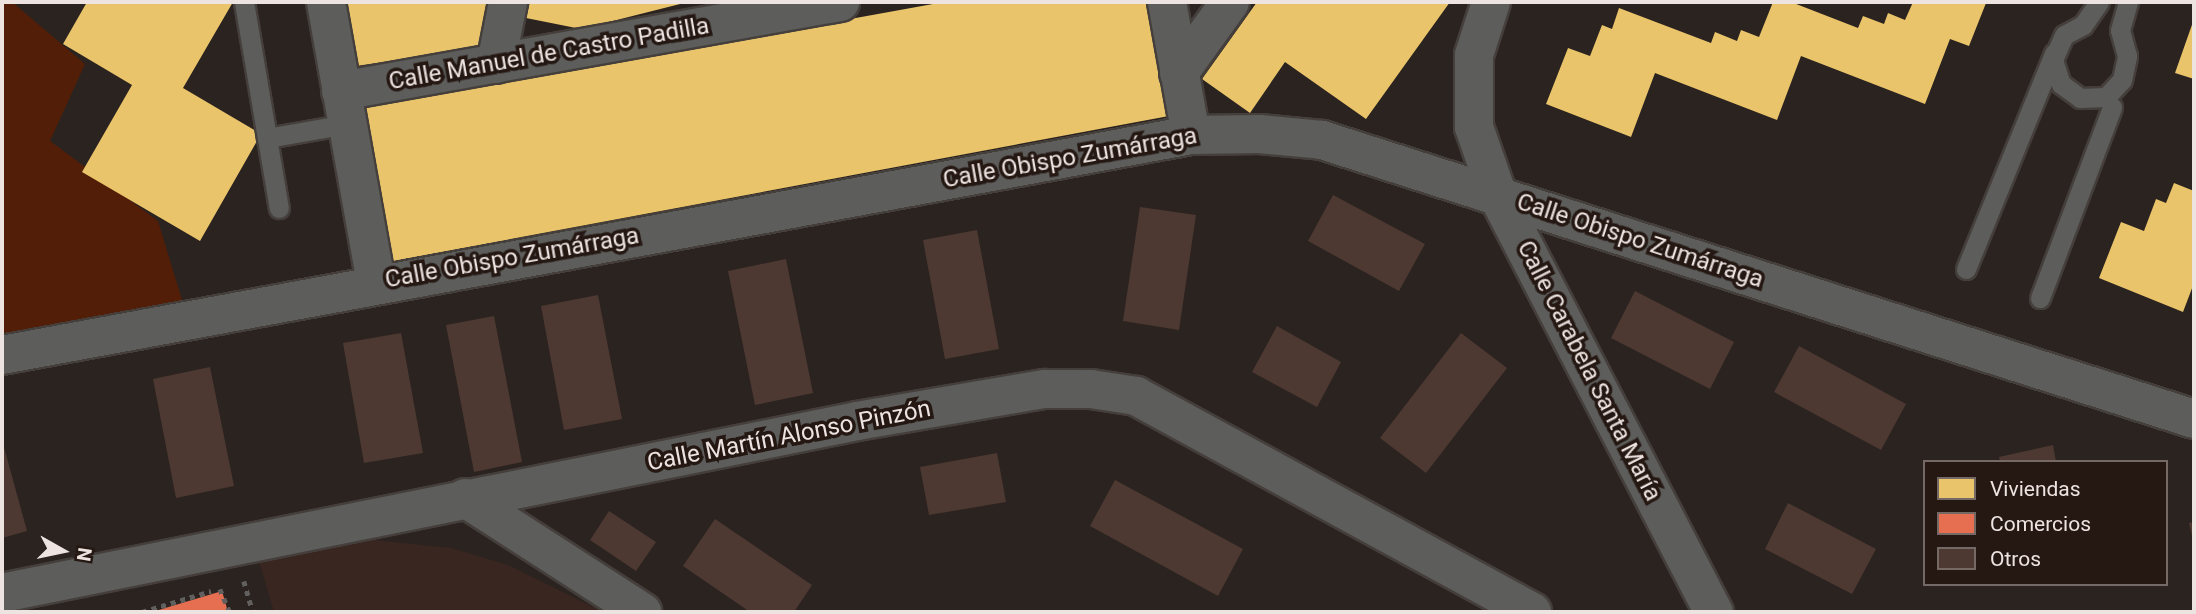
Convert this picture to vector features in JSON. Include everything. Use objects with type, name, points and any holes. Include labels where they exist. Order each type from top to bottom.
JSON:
[{"type":"street","points":[[326,2],[376,282]]},
{"type":"street","points":[[496,64],[508,2]]},
{"type":"street","name":"Calle Manuel de Castro Padilla","points":[[344,108],[496,64],[704,14],[840,2]]},
{"type":"street","points":[[1167,2],[1191,135]]},
{"type":"street","points":[[1180,73],[1230,2]]},
{"type":"street","name":"Calle Carabela Santa María","points":[[1491,2],[1474,55],[1474,127],[1498,196],[1714,612]]},
{"type":"street","name":"Calle Obispo Zumárraga","points":[[2,355],[376,282],[1191,135],[1322,140],[2194,419]]},
{"type":"street","name":"Calle Martín Alonso Pinzón","points":[[2,593],[857,421],[1045,389],[1091,389],[1136,396],[1532,612]]},
{"type":"street","points":[[465,498],[642,612]]},
{"type":"lane","points":[[244,2],[279,208]]},
{"type":"lane","points":[[1966,269],[2056,47],[2099,2]]},
{"type":"lane","points":[[2056,47],[2061,84],[2080,98],[2106,97],[2126,69],[2120,30],[2128,2]]},
{"type":"lane","points":[[2040,298],[2112,107]]},
{"type":"lane","points":[[267,138],[344,108]]},
{"type":"path","points":[[142,612],[223,588],[230,612]]},
{"type":"shaded area","points":[[2,2],[12,2],[85,64],[50,141],[158,221],[182,300],[2,341]]},
{"type":"shaded area","points":[[365,539],[451,548],[508,565],[603,612],[274,612],[258,558]]},
{"type":"building: Viviendas","points":[[87,2],[233,2],[183,88],[261,134],[200,241],[82,172],[132,85],[63,44]]},
{"type":"building: Viviendas","points":[[345,2],[490,2],[481,48],[356,66]]},
{"type":"building: Viviendas","points":[[530,2],[688,2],[581,29],[526,18]]},
{"type":"building: Viviendas","points":[[944,2],[1148,2],[1169,116],[393,261],[364,107]]},
{"type":"building: Viviendas","points":[[1257,2],[1450,2],[1366,119],[1285,62],[1250,113],[1202,79]]},
{"type":"building: Viviendas","points":[[1773,2],[1791,2],[1858,28],[1863,16],[1884,24],[1888,13],[1905,20],[1913,2],[1986,3],[1969,46],[1950,39],[1925,104],[1801,56],[1777,120],[1655,73],[1631,137],[1546,104],[1568,48],[1590,56],[1602,25],[1612,29],[1619,8],[1711,43],[1715,32],[1737,41],[1741,30],[1759,37]]},
{"type":"building: Viviendas","points":[[2194,19],[2194,79],[2175,73]]},
{"type":"building: Viviendas","points":[[2174,183],[2194,191],[2194,283],[2183,312],[2099,278],[2121,222],[2144,231],[2156,199],[2166,203]]},
{"type":"building: Comercios","points":[[222,591],[228,612],[152,612]]},
{"type":"building: Otros","points":[[1333,195],[1425,244],[1399,291],[1308,241]]},
{"type":"building: Otros","points":[[1140,207],[1196,215],[1179,330],[1123,321]]},
{"type":"building: Otros","points":[[977,230],[999,349],[945,359],[923,240]]},
{"type":"building: Otros","points":[[786,259],[813,393],[755,405],[728,271]]},
{"type":"building: Otros","points":[[1635,291],[1734,342],[1710,389],[1611,338]]},
{"type":"building: Otros","points":[[598,295],[622,419],[564,430],[541,306]]},
{"type":"building: Otros","points":[[494,316],[522,462],[474,472],[446,325]]},
{"type":"building: Otros","points":[[1277,326],[1341,362],[1317,407],[1252,372]]},
{"type":"building: Otros","points":[[401,333],[423,453],[364,463],[343,343]]},
{"type":"building: Otros","points":[[1461,333],[1507,368],[1426,473],[1380,438]]},
{"type":"building: Otros","points":[[1799,346],[1906,404],[1881,450],[1774,392]]},
{"type":"building: Otros","points":[[210,367],[234,486],[176,498],[153,379]]},
{"type":"building: Otros","points":[[2,440],[27,531],[2,538]]},
{"type":"building: Otros","points":[[2053,445],[2056,460],[2000,460],[1999,457]]},
{"type":"building: Otros","points":[[997,453],[1006,502],[929,515],[920,467]]},
{"type":"building: Otros","points":[[1115,480],[1243,549],[1218,596],[1090,526]]},
{"type":"building: Otros","points":[[1788,503],[1876,549],[1852,594],[1765,549]]},
{"type":"building: Otros","points":[[609,511],[656,542],[636,571],[590,540]]},
{"type":"building: Otros","points":[[715,519],[812,585],[794,612],[750,612],[683,566]]},
{"type":"building: Otros","points":[[2194,522],[2194,540],[2193,540],[2189,523]]}]
